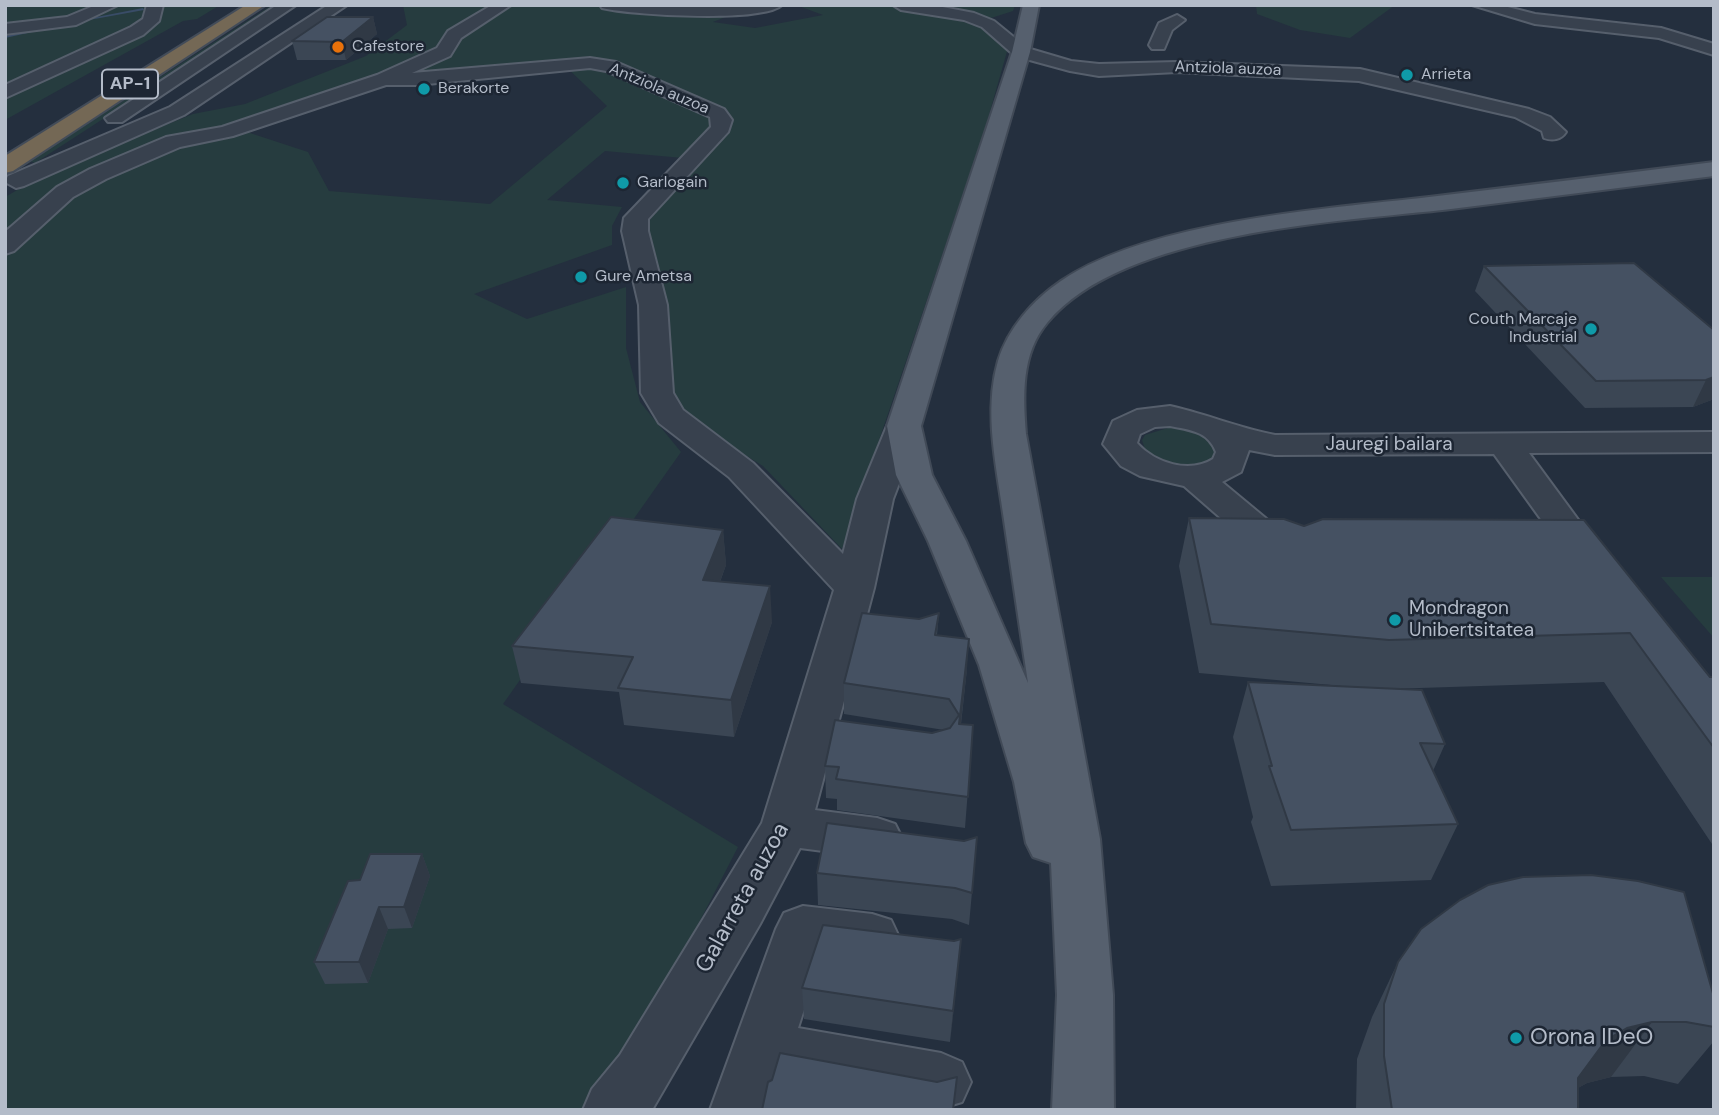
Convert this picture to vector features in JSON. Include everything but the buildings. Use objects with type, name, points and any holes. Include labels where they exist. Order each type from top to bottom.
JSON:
[{"type":"highway","name":"AP-1","points":[[5,144],[234,5]]},
{"type":"highway","name":"AP-1","points":[[9,178],[57,131],[257,5]]},
{"type":"highway","points":[[65,101],[90,90]]},
{"type":"main road","points":[[1031,5],[1034,55],[904,426],[914,475],[947,541],[1000,665],[1038,782],[1085,995]]},
{"type":"main road","points":[[1083,1110],[1085,995],[1075,839],[1009,434],[1006,391],[1012,357],[1039,314],[1071,288],[1115,265],[1143,252],[1199,238],[1310,220],[1714,169]]},
{"type":"street","points":[[42,25],[58,9],[67,5]]},
{"type":"street","points":[[5,29],[69,22],[110,5]]},
{"type":"street","points":[[5,92],[137,31],[151,21],[155,5]]},
{"type":"street","points":[[9,178],[288,5]]},
{"type":"street","points":[[9,178],[137,131],[177,111],[339,5]]},
{"type":"street","points":[[5,246],[65,192],[174,142],[226,132],[384,79],[438,55],[454,35],[503,5]]},
{"type":"street","points":[[608,5],[639,9],[732,10],[774,5]]},
{"type":"street","name":"Antziola auzoa","points":[[901,5],[968,16],[988,24],[1034,55],[1070,66],[1099,70],[1177,67],[1360,75],[1382,83],[1439,91],[1522,113],[1552,127],[1556,132],[1551,134]]},
{"type":"street","points":[[1480,5],[1535,19],[1661,33],[1714,50]]},
{"type":"street","points":[[1155,53],[1178,29]]},
{"type":"street","points":[[1034,55],[1113,62],[1155,53],[1198,56]]},
{"type":"street","name":"Antziola auzoa","points":[[384,79],[429,78],[590,63],[610,66],[717,113],[722,120],[721,128],[636,218],[635,231],[653,305],[657,393],[671,416],[741,470],[859,614]]},
{"type":"street","points":[[1229,448],[1210,425],[1170,416],[1149,417],[1125,428],[1120,444],[1135,462],[1174,476],[1195,477],[1291,559]]},
{"type":"street","name":"Galarreta auzoa","points":[[614,1110],[648,1063],[741,908],[786,826],[832,732],[859,614],[875,499],[904,426]]},
{"type":"street","name":"Jauregi bailara","points":[[1195,477],[1214,474],[1229,448],[1275,445],[1714,442]]},
{"type":"street","points":[[1504,444],[1561,521]]},
{"type":"street","points":[[786,826],[922,845]]},
{"type":"street","points":[[741,1110],[803,929],[925,943]]},
{"type":"street","points":[[762,1050],[941,1082]]},
{"type":"green space","points":[[5,5],[149,5],[145,21],[69,58],[5,84]]},
{"type":"green space","points":[[162,5],[220,5],[197,19],[183,21],[5,120],[5,96],[159,23]]},
{"type":"green space","points":[[272,5],[279,5],[35,163],[30,161]]},
{"type":"green space","points":[[403,5],[591,5],[632,12],[738,12],[713,22],[755,28],[823,15],[796,5],[864,5],[914,8],[959,17],[986,30],[1008,48],[985,129],[842,549],[763,466],[684,418],[667,389],[662,283],[645,234],[653,212],[728,128],[728,113],[694,101],[711,120],[712,129],[683,158],[605,151],[547,200],[622,207],[612,226],[612,245],[474,294],[527,319],[626,287],[626,348],[640,402],[681,452],[503,704],[738,847],[628,1060],[582,1110],[5,1110],[5,197],[49,172],[193,114],[245,104],[366,56],[407,25]],"holes":[[[562,63],[607,106],[490,204],[329,191],[308,152],[247,132],[396,77]]]},
{"type":"green space","points":[[915,5],[1015,5],[1013,11],[988,19]]},
{"type":"green space","points":[[1256,5],[1395,5],[1350,38],[1300,30],[1257,14]]},
{"type":"green space","points":[[1171,427],[1206,437],[1215,446],[1213,458],[1196,466],[1179,466],[1146,452],[1142,440],[1145,435]]},
{"type":"green space","points":[[1661,577],[1714,577],[1714,638]]},
{"type":"waterway","points":[[78,21],[143,9]]},
{"type":"waterway","points":[[5,37],[49,27]]},
{"type":"place","name":"Cafestore","points":[[338,47]]},
{"type":"place","name":"Arrieta","points":[[1407,75]]},
{"type":"place","name":"Berakorte","points":[[424,89]]},
{"type":"place","name":"Garlogain","points":[[623,183]]},
{"type":"place","name":"Gure Ametsa","points":[[581,277]]},
{"type":"place","name":"Couth Marcaje Industrial","points":[[1591,329]]},
{"type":"place","name":"Mondragon Unibertsitatea","points":[[1395,620]]},
{"type":"place","name":"Orona IDeO","points":[[1516,1038]]}]
